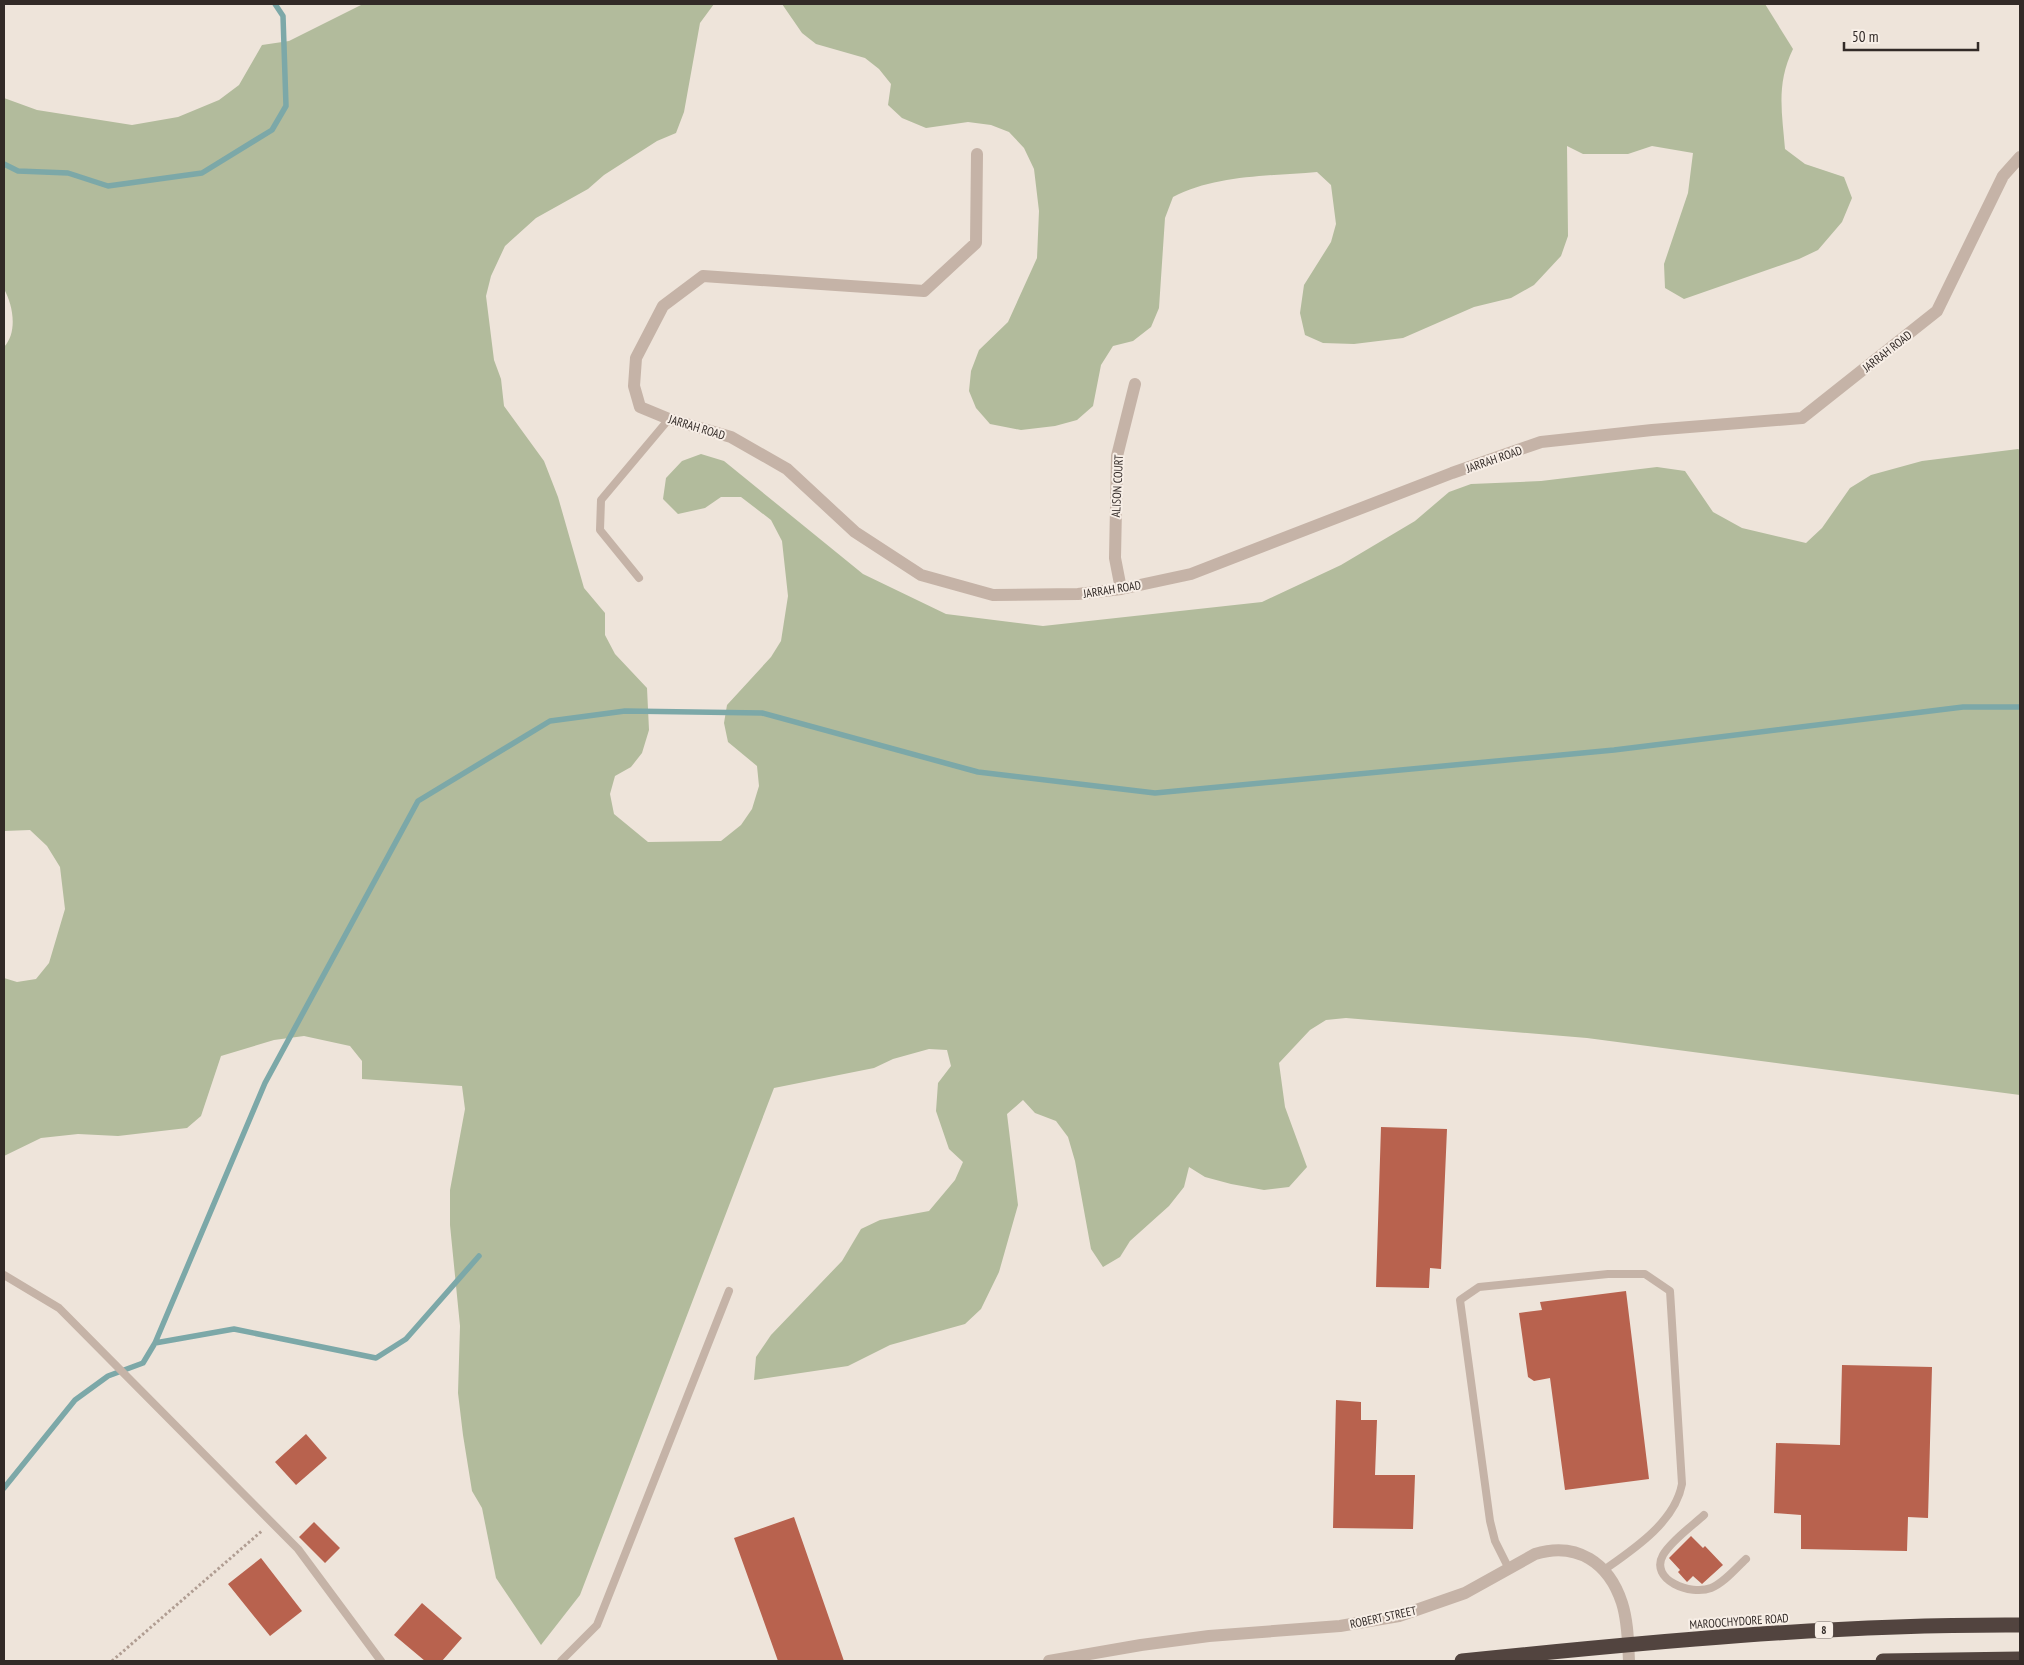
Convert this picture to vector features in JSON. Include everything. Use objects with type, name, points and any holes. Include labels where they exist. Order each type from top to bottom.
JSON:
[{"type":"highway","name":"MAROOCHYDORE ROAD","points":[[1462,1661],[1628,1644],[1828,1630],[2020,1625]]},
{"type":"highway","points":[[1883,1661],[2020,1659]]},
{"type":"street","name":"JARRAH ROAD","points":[[977,154],[976,243],[924,291],[704,276],[663,306],[636,358],[634,386],[640,407],[670,419],[732,437],[787,469],[855,532],[921,575],[993,595],[1078,594],[1121,589],[1191,574],[1452,473],[1541,442],[1652,430],[1802,418],[1937,312],[2004,176],[2020,157]]},
{"type":"street","name":"ALISON COURT","points":[[1121,589],[1115,558],[1117,456],[1135,384]]},
{"type":"street","name":"ROBERT STREET","points":[[1048,1661],[1209,1636],[1340,1626],[1391,1618],[1465,1593],[1535,1554],[1559,1550],[1581,1554],[1604,1570],[1613,1582],[1622,1603],[1629,1661]]},
{"type":"lane","points":[[639,578],[600,530],[600,500],[670,419]]},
{"type":"lane","points":[[1508,1569],[1490,1521],[1460,1300],[1479,1287],[1608,1274],[1645,1274],[1670,1291],[1682,1484],[1679,1498],[1660,1524],[1632,1550],[1604,1570]]},
{"type":"lane","points":[[4,1276],[59,1308],[272,1522],[298,1549],[381,1661]]},
{"type":"lane","points":[[561,1661],[597,1625],[729,1291]]},
{"type":"lane","points":[[1704,1515],[1663,1555],[1661,1567],[1669,1581],[1687,1590],[1696,1591],[1710,1588],[1746,1559]]},
{"type":"path","points":[[112,1661],[272,1522]]},
{"type":"green space","points":[[363,4],[714,4],[700,23],[684,112],[676,133],[657,141],[604,175],[588,189],[536,218],[505,246],[491,276],[486,296],[494,360],[501,379],[504,406],[544,461],[558,497],[584,588],[605,613],[605,635],[615,654],[647,688],[649,730],[642,753],[631,767],[615,776],[610,794],[614,814],[648,842],[721,841],[741,825],[752,809],[759,786],[757,766],[728,742],[724,723],[727,705],[771,657],[781,641],[788,596],[782,541],[771,520],[741,497],[721,497],[705,508],[678,514],[663,499],[666,478],[682,461],[701,454],[724,461],[863,574],[946,614],[1043,626],[1262,602],[1341,565],[1415,521],[1449,492],[1471,484],[1541,481],[1657,467],[1685,471],[1713,512],[1742,528],[1806,543],[1822,528],[1850,488],[1871,475],[1922,461],[2018,449],[2020,450],[2020,1095],[1587,1038],[1346,1018],[1326,1020],[1310,1030],[1279,1063],[1285,1107],[1307,1167],[1289,1187],[1264,1190],[1231,1184],[1205,1177],[1189,1167],[1184,1187],[1169,1206],[1130,1241],[1120,1257],[1103,1267],[1091,1249],[1075,1161],[1068,1137],[1056,1121],[1035,1113],[1023,1100],[1007,1114],[1018,1205],[999,1272],[981,1309],[965,1324],[890,1345],[848,1366],[754,1380],[756,1357],[771,1335],[842,1261],[861,1229],[880,1220],[929,1211],[955,1180],[963,1162],[949,1149],[936,1111],[938,1083],[951,1066],[947,1050],[929,1049],[893,1059],[874,1068],[774,1088],[580,1595],[541,1645],[496,1578],[482,1508],[472,1491],[463,1435],[458,1393],[460,1326],[450,1225],[450,1190],[465,1109],[462,1086],[362,1079],[362,1061],[350,1046],[304,1036],[274,1040],[221,1056],[201,1116],[187,1128],[118,1136],[78,1134],[41,1138],[4,1156],[4,978],[17,982],[36,979],[49,963],[65,909],[60,867],[47,846],[30,830],[4,831],[4,347],[11,334],[13,318],[10,303],[4,289],[4,98],[37,110],[132,125],[178,117],[219,100],[239,85],[262,45],[289,41]]},
{"type":"green space","points":[[782,4],[1765,4],[1793,49],[1784,74],[1781,98],[1785,149],[1805,164],[1844,177],[1852,198],[1842,222],[1818,250],[1799,259],[1684,299],[1665,288],[1664,264],[1688,193],[1693,153],[1652,146],[1628,154],[1583,154],[1567,146],[1568,236],[1561,256],[1534,285],[1511,298],[1474,307],[1403,338],[1354,344],[1323,343],[1305,335],[1300,313],[1304,285],[1331,242],[1336,224],[1331,185],[1317,172],[1243,178],[1207,184],[1173,197],[1165,218],[1159,308],[1151,327],[1133,341],[1113,346],[1101,365],[1093,406],[1077,420],[1055,426],[1021,430],[990,424],[976,408],[969,391],[971,371],[979,350],[1008,322],[1037,258],[1039,211],[1034,169],[1024,148],[1009,132],[991,125],[968,122],[926,128],[902,118],[888,105],[891,84],[879,69],[865,58],[816,44],[802,33]]},
{"type":"building","points":[[1381,1127],[1447,1129],[1441,1269],[1430,1268],[1429,1288],[1376,1287]]},
{"type":"building","points":[[1626,1291],[1649,1479],[1565,1490],[1550,1378],[1534,1381],[1528,1377],[1519,1313],[1542,1310],[1540,1302]]},
{"type":"building","points":[[1842,1365],[1932,1367],[1928,1518],[1908,1517],[1907,1551],[1801,1549],[1801,1515],[1774,1513],[1776,1443],[1840,1445]]},
{"type":"building","points":[[1336,1400],[1361,1402],[1361,1420],[1377,1420],[1375,1475],[1415,1475],[1413,1529],[1333,1528]]},
{"type":"building","points":[[306,1434],[327,1458],[296,1485],[275,1462]]},
{"type":"building","points":[[794,1517],[844,1661],[778,1661],[734,1538]]},
{"type":"building","points":[[314,1522],[340,1548],[325,1563],[299,1537]]},
{"type":"building","points":[[1691,1536],[1703,1548],[1705,1546],[1723,1565],[1702,1584],[1693,1576],[1687,1582],[1678,1572],[1680,1570],[1669,1558]]},
{"type":"building","points":[[261,1558],[302,1611],[270,1636],[228,1584]]},
{"type":"building","points":[[422,1603],[462,1638],[442,1661],[425,1661],[394,1635]]},
{"type":"waterway","points":[[4,164],[18,171],[68,173],[108,186],[202,173],[272,130],[286,106],[283,16],[275,4]]},
{"type":"waterway","points":[[4,1488],[75,1400],[108,1376],[143,1363],[155,1343],[265,1083],[418,801],[550,721],[625,711],[762,713],[978,772],[1155,793],[1614,750],[1963,707],[2020,707]]},
{"type":"waterway","points":[[155,1343],[234,1329],[376,1358],[406,1339],[479,1256]]}]
